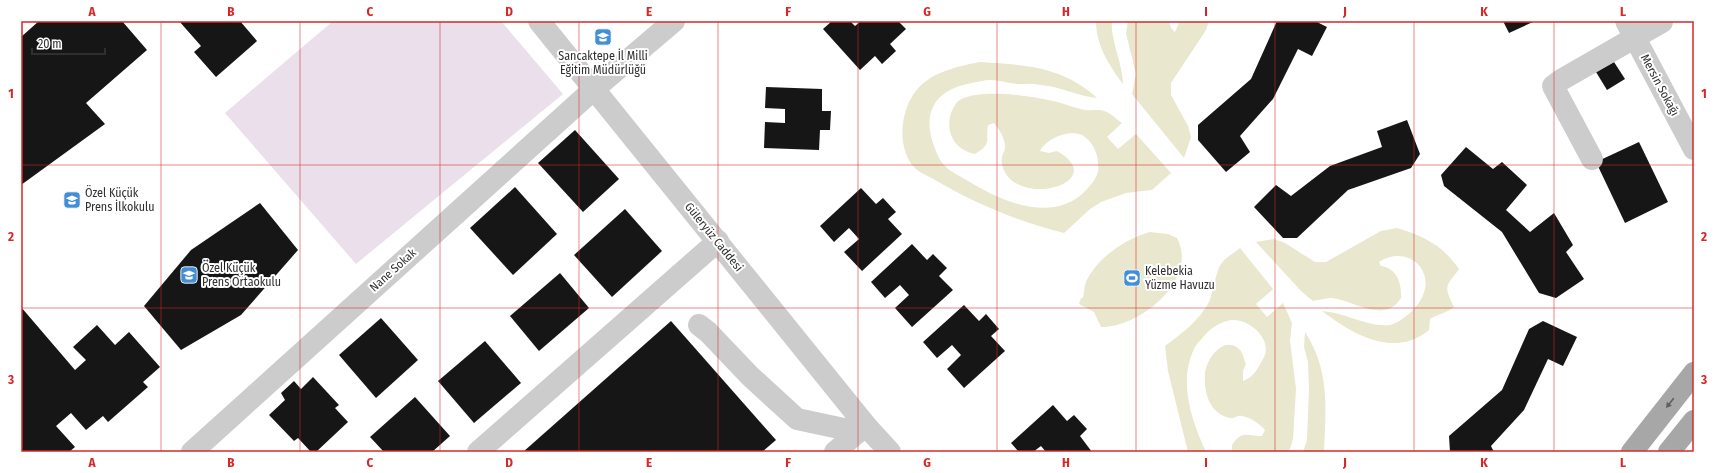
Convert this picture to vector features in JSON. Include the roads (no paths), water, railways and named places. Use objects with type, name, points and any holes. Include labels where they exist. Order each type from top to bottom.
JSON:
[{"type":"main road","points":[[1632,452],[1694,373]]},
{"type":"main road","points":[[1669,452],[1694,421]]},
{"type":"street","name":"Güleryüz Caddesi","points":[[538,21],[718,241],[862,429],[890,452]]},
{"type":"street","points":[[594,89],[674,21]]},
{"type":"street","points":[[1592,159],[1554,86],[1630,29],[1662,22]]},
{"type":"street","name":"Mersin Sokağı","points":[[1630,29],[1694,149]]},
{"type":"street","name":"Nane Sokak","points":[[192,452],[594,89]]},
{"type":"street","points":[[478,452],[718,241]]},
{"type":"street","points":[[699,325],[714,337],[750,376],[797,419],[862,429]]},
{"type":"street","points":[[835,452],[862,429]]},
{"type":"place","name":"Sancaktepe İl Milli Eğitim Müdürlüğü","points":[[603,37]]},
{"type":"place","name":"Özel Küçük Prens İlkokulu","points":[[72,200]]},
{"type":"place","name":"Özel Küçük Prens Ortaokulu","points":[[189,275]]},
{"type":"place","name":"Kelebekia Yüzme Havuzu","points":[[1132,278]]}]
